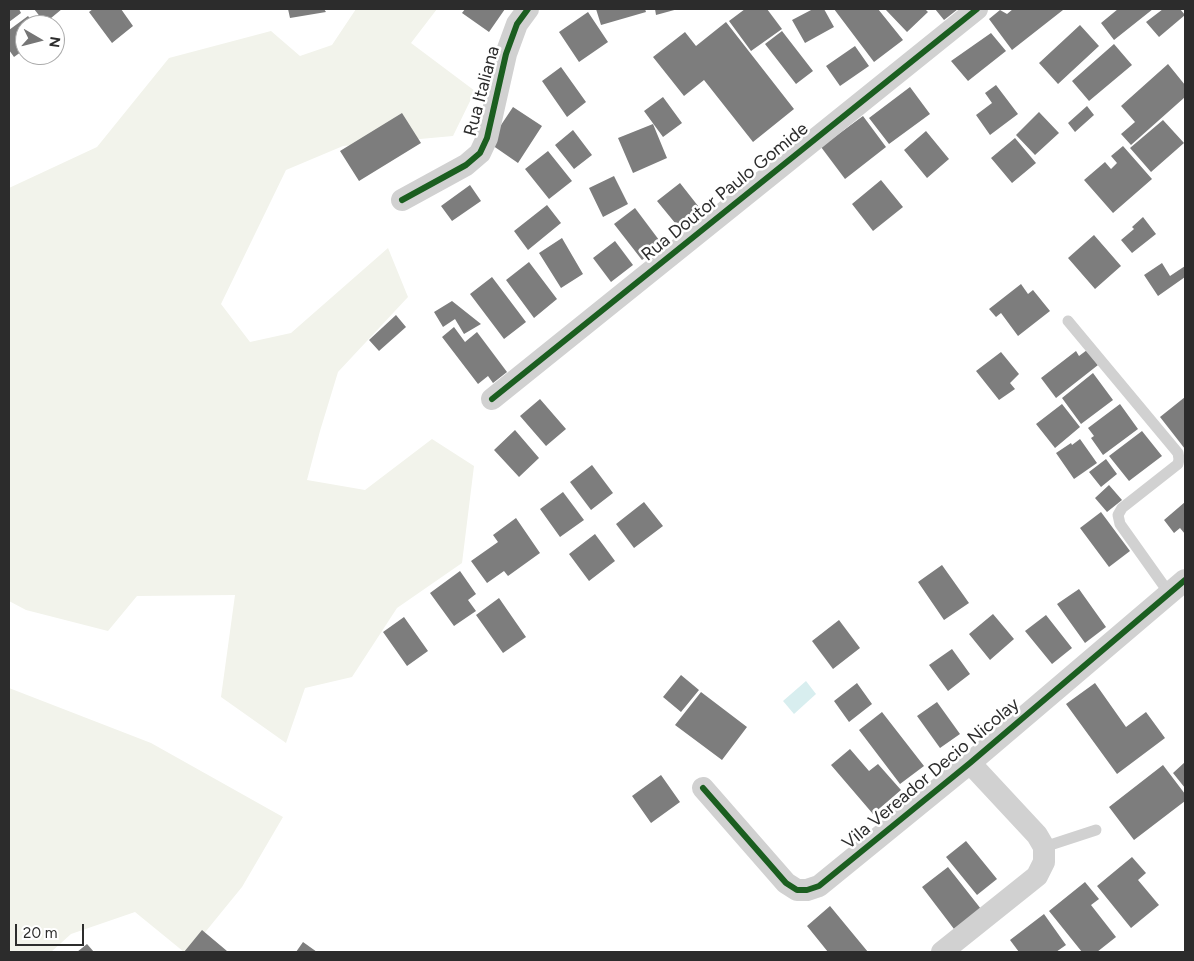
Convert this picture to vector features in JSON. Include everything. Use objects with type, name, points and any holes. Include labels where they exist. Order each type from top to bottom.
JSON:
[{"type":"street","name":"Rua Italiana","points":[[402,200],[466,165],[480,153],[487,138],[506,54],[517,24],[528,9]]},
{"type":"street","name":"Rua Doutor Paulo Gomide","points":[[492,399],[977,9]]},
{"type":"street","name":"Vila Vereador Decio Nicolay","points":[[703,788],[786,883],[797,890],[807,890],[819,886],[970,763],[1177,586]]},
{"type":"street","points":[[942,952],[1037,876],[1044,862],[1044,848],[1037,835],[970,763]]},
{"type":"lane","points":[[1068,321],[1178,453],[1180,459],[1178,464],[1122,508],[1118,515],[1120,524],[1177,586]]},
{"type":"lane","points":[[1044,848],[1096,830]]},
{"type":"shaded area","points":[[356,9],[437,9],[411,43],[475,91],[453,136],[343,146],[286,170],[221,304],[250,342],[291,333],[388,248],[408,297],[338,372],[307,480],[365,490],[432,439],[474,466],[462,563],[397,608],[352,677],[305,688],[286,743],[221,697],[235,595],[137,596],[108,631],[26,610],[9,601],[9,188],[97,147],[169,58],[271,31],[300,56],[332,45]]},
{"type":"shaded area","points":[[806,681],[816,694],[794,714],[783,701]]},
{"type":"shaded area","points":[[9,688],[151,743],[283,817],[242,887],[189,952],[184,952],[135,912],[71,934],[51,952],[9,952]]},
{"type":"building","points":[[9,9],[19,9],[21,13],[15,15],[15,18],[9,22]]},
{"type":"building","points":[[34,9],[62,9],[55,15],[39,15]]},
{"type":"building","points":[[93,9],[121,9],[133,26],[112,43],[89,12]]},
{"type":"building","points":[[288,9],[324,9],[326,12],[290,18]]},
{"type":"building","points":[[465,9],[505,9],[489,32],[462,13]]},
{"type":"building","points":[[596,9],[645,9],[646,12],[601,25]]},
{"type":"building","points":[[655,9],[678,9],[656,15]]},
{"type":"building","points":[[745,9],[767,9],[782,29],[751,51],[729,21]]},
{"type":"building","points":[[813,9],[824,9],[834,27],[805,43],[792,20]]},
{"type":"building","points":[[834,9],[878,9],[903,40],[874,62]]},
{"type":"building","points":[[885,9],[925,9],[928,12],[907,32]]},
{"type":"building","points":[[935,9],[958,9],[944,20]]},
{"type":"building","points":[[1013,9],[1063,10],[1012,50],[989,19],[1000,10],[1007,14]]},
{"type":"building","points":[[1118,9],[1153,9],[1114,40],[1101,23]]},
{"type":"building","points":[[1163,9],[1180,9],[1185,15],[1159,37],[1146,22]]},
{"type":"building","points":[[588,12],[608,42],[579,62],[559,32]]},
{"type":"building","points":[[726,22],[794,109],[753,142],[704,80],[684,96],[653,57],[685,32],[696,46]]},
{"type":"building","points":[[1080,25],[1099,46],[1058,84],[1039,63]]},
{"type":"building","points":[[15,26],[14,57],[9,50],[9,30]]},
{"type":"building","points":[[782,31],[813,71],[796,84],[765,44]]},
{"type":"building","points":[[991,33],[1006,51],[968,81],[951,61]]},
{"type":"building","points":[[1114,44],[1132,65],[1089,101],[1072,81]]},
{"type":"building","points":[[855,46],[869,66],[840,86],[826,66]]},
{"type":"building","points":[[1168,64],[1185,85],[1185,97],[1131,145],[1121,134],[1135,122],[1121,106]]},
{"type":"building","points":[[561,67],[586,102],[567,117],[542,81]]},
{"type":"building","points":[[996,85],[1018,114],[990,135],[976,115],[992,103],[985,93]]},
{"type":"building","points":[[910,87],[930,114],[889,144],[869,118]]},
{"type":"building","points":[[663,97],[682,123],[663,137],[644,111]]},
{"type":"building","points":[[1087,106],[1094,115],[1075,132],[1068,123]]},
{"type":"building","points":[[513,107],[542,126],[518,163],[489,143]]},
{"type":"building","points":[[1039,112],[1059,133],[1035,155],[1016,135]]},
{"type":"building","points":[[402,113],[421,143],[359,181],[340,151]]},
{"type":"building","points":[[863,116],[886,147],[845,179],[821,147]]},
{"type":"building","points":[[1163,120],[1184,143],[1151,172],[1130,148]]},
{"type":"building","points":[[653,124],[667,158],[633,173],[618,138]]},
{"type":"building","points":[[573,130],[592,155],[574,169],[555,145]]},
{"type":"building","points":[[926,131],[949,159],[927,178],[904,150]]},
{"type":"building","points":[[1015,138],[1036,163],[1012,183],[991,158]]},
{"type":"building","points":[[1123,146],[1152,179],[1113,213],[1084,180],[1105,162],[1111,169],[1117,163],[1111,156]]},
{"type":"building","points":[[548,151],[572,181],[549,199],[525,169]]},
{"type":"building","points":[[614,176],[628,204],[603,217],[589,188]]},
{"type":"building","points":[[881,180],[903,207],[873,231],[852,204]]},
{"type":"building","points":[[680,183],[702,211],[680,229],[657,201]]},
{"type":"building","points":[[470,185],[481,201],[452,221],[441,206]]},
{"type":"building","points":[[547,205],[561,223],[528,250],[514,231]]},
{"type":"building","points":[[635,208],[662,244],[642,260],[614,224]]},
{"type":"building","points":[[1143,217],[1156,234],[1132,253],[1121,240],[1134,229],[1132,227]]},
{"type":"building","points":[[1094,235],[1121,266],[1095,289],[1068,258]]},
{"type":"building","points":[[562,238],[583,274],[561,288],[539,253]]},
{"type":"building","points":[[615,241],[633,265],[611,282],[593,258]]},
{"type":"building","points":[[529,262],[557,299],[534,318],[506,280]]},
{"type":"building","points":[[1162,263],[1170,276],[1185,266],[1185,277],[1158,296],[1144,275]]},
{"type":"building","points":[[492,277],[526,322],[504,339],[470,294]]},
{"type":"building","points":[[1021,284],[1028,294],[1033,290],[1050,311],[1018,336],[1001,313],[996,317],[989,309]]},
{"type":"building","points":[[452,301],[481,324],[464,334],[455,319],[443,327],[434,312]]},
{"type":"building","points":[[396,315],[406,327],[379,351],[369,340]]},
{"type":"building","points":[[454,327],[465,342],[477,332],[507,372],[493,383],[488,376],[478,384],[442,337]]},
{"type":"building","points":[[1087,350],[1098,365],[1056,398],[1041,378],[1076,351],[1079,356]]},
{"type":"building","points":[[1001,352],[1019,374],[1010,383],[1015,389],[999,400],[976,371]]},
{"type":"building","points":[[1093,373],[1113,400],[1081,424],[1062,398]]},
{"type":"building","points":[[1185,397],[1185,449],[1160,417]]},
{"type":"building","points":[[540,399],[566,429],[546,446],[520,416]]},
{"type":"building","points":[[1062,404],[1080,427],[1055,448],[1036,424]]},
{"type":"building","points":[[1120,404],[1138,429],[1103,455],[1091,438],[1094,436],[1088,428]]},
{"type":"building","points":[[515,430],[539,458],[519,477],[494,450]]},
{"type":"building","points":[[1142,431],[1162,456],[1129,481],[1109,456]]},
{"type":"building","points":[[1080,439],[1097,463],[1074,479],[1056,453]]},
{"type":"building","points":[[1106,459],[1117,474],[1101,487],[1089,472]]},
{"type":"building","points":[[592,465],[613,493],[591,510],[570,482]]},
{"type":"building","points":[[1109,485],[1122,500],[1107,512],[1095,498]]},
{"type":"building","points":[[563,492],[584,520],[560,537],[540,509]]},
{"type":"building","points":[[644,502],[663,526],[634,548],[616,524]]},
{"type":"building","points":[[1185,502],[1185,534],[1180,528],[1174,533],[1164,520]]},
{"type":"building","points":[[1101,512],[1130,551],[1109,567],[1080,528]]},
{"type":"building","points":[[516,518],[540,553],[508,576],[504,571],[487,583],[471,561],[498,542],[493,535]]},
{"type":"building","points":[[595,534],[615,561],[589,581],[569,554]]},
{"type":"building","points":[[942,565],[969,603],[944,620],[918,582]]},
{"type":"building","points":[[460,571],[476,594],[468,600],[476,611],[454,626],[430,593]]},
{"type":"building","points":[[1079,589],[1106,627],[1085,643],[1057,604]]},
{"type":"building","points":[[499,598],[526,637],[503,653],[476,615]]},
{"type":"building","points":[[993,614],[1014,639],[990,660],[969,634]]},
{"type":"building","points":[[1046,615],[1072,648],[1052,664],[1025,631]]},
{"type":"building","points":[[404,617],[428,651],[407,666],[383,632]]},
{"type":"building","points":[[839,620],[860,648],[833,669],[812,641]]},
{"type":"building","points":[[952,649],[970,674],[948,691],[929,665]]},
{"type":"building","points":[[681,675],[699,690],[681,712],[663,697]]},
{"type":"building","points":[[857,683],[872,704],[849,722],[834,701]]},
{"type":"building","points":[[1095,683],[1126,727],[1146,712],[1165,738],[1117,774],[1066,704]]},
{"type":"building","points":[[701,692],[747,727],[722,760],[675,725]]},
{"type":"building","points":[[937,702],[960,734],[940,748],[917,716]]},
{"type":"building","points":[[882,712],[924,766],[900,784],[859,730]]},
{"type":"building","points":[[850,749],[869,771],[878,764],[901,790],[873,814],[831,765]]},
{"type":"building","points":[[1185,762],[1185,788],[1173,773]]},
{"type":"building","points":[[1163,765],[1185,794],[1185,801],[1134,840],[1109,807]]},
{"type":"building","points":[[661,775],[680,802],[651,823],[632,796]]},
{"type":"building","points":[[966,841],[997,879],[977,895],[946,857]]},
{"type":"building","points":[[1132,857],[1146,873],[1138,880],[1159,905],[1131,928],[1097,886]]},
{"type":"building","points":[[948,867],[981,909],[954,929],[922,887]]},
{"type":"building","points":[[1085,882],[1099,899],[1091,905],[1116,937],[1097,952],[1082,952],[1049,911]]},
{"type":"building","points":[[830,906],[868,952],[828,952],[807,926]]},
{"type":"building","points":[[1044,914],[1066,945],[1056,952],[1019,952],[1010,940]]},
{"type":"building","points":[[202,930],[227,951],[184,952]]},
{"type":"building","points":[[303,942],[317,952],[296,952]]},
{"type":"building","points":[[87,944],[94,952],[77,952]]},
{"type":"cycle path","points":[[402,200],[466,165],[480,153],[487,138],[506,54],[517,24],[528,9]]},
{"type":"cycle path","points":[[492,399],[977,9]]},
{"type":"cycle path","points":[[703,788],[786,883],[797,890],[807,890],[819,886],[970,763],[1185,580]]}]
